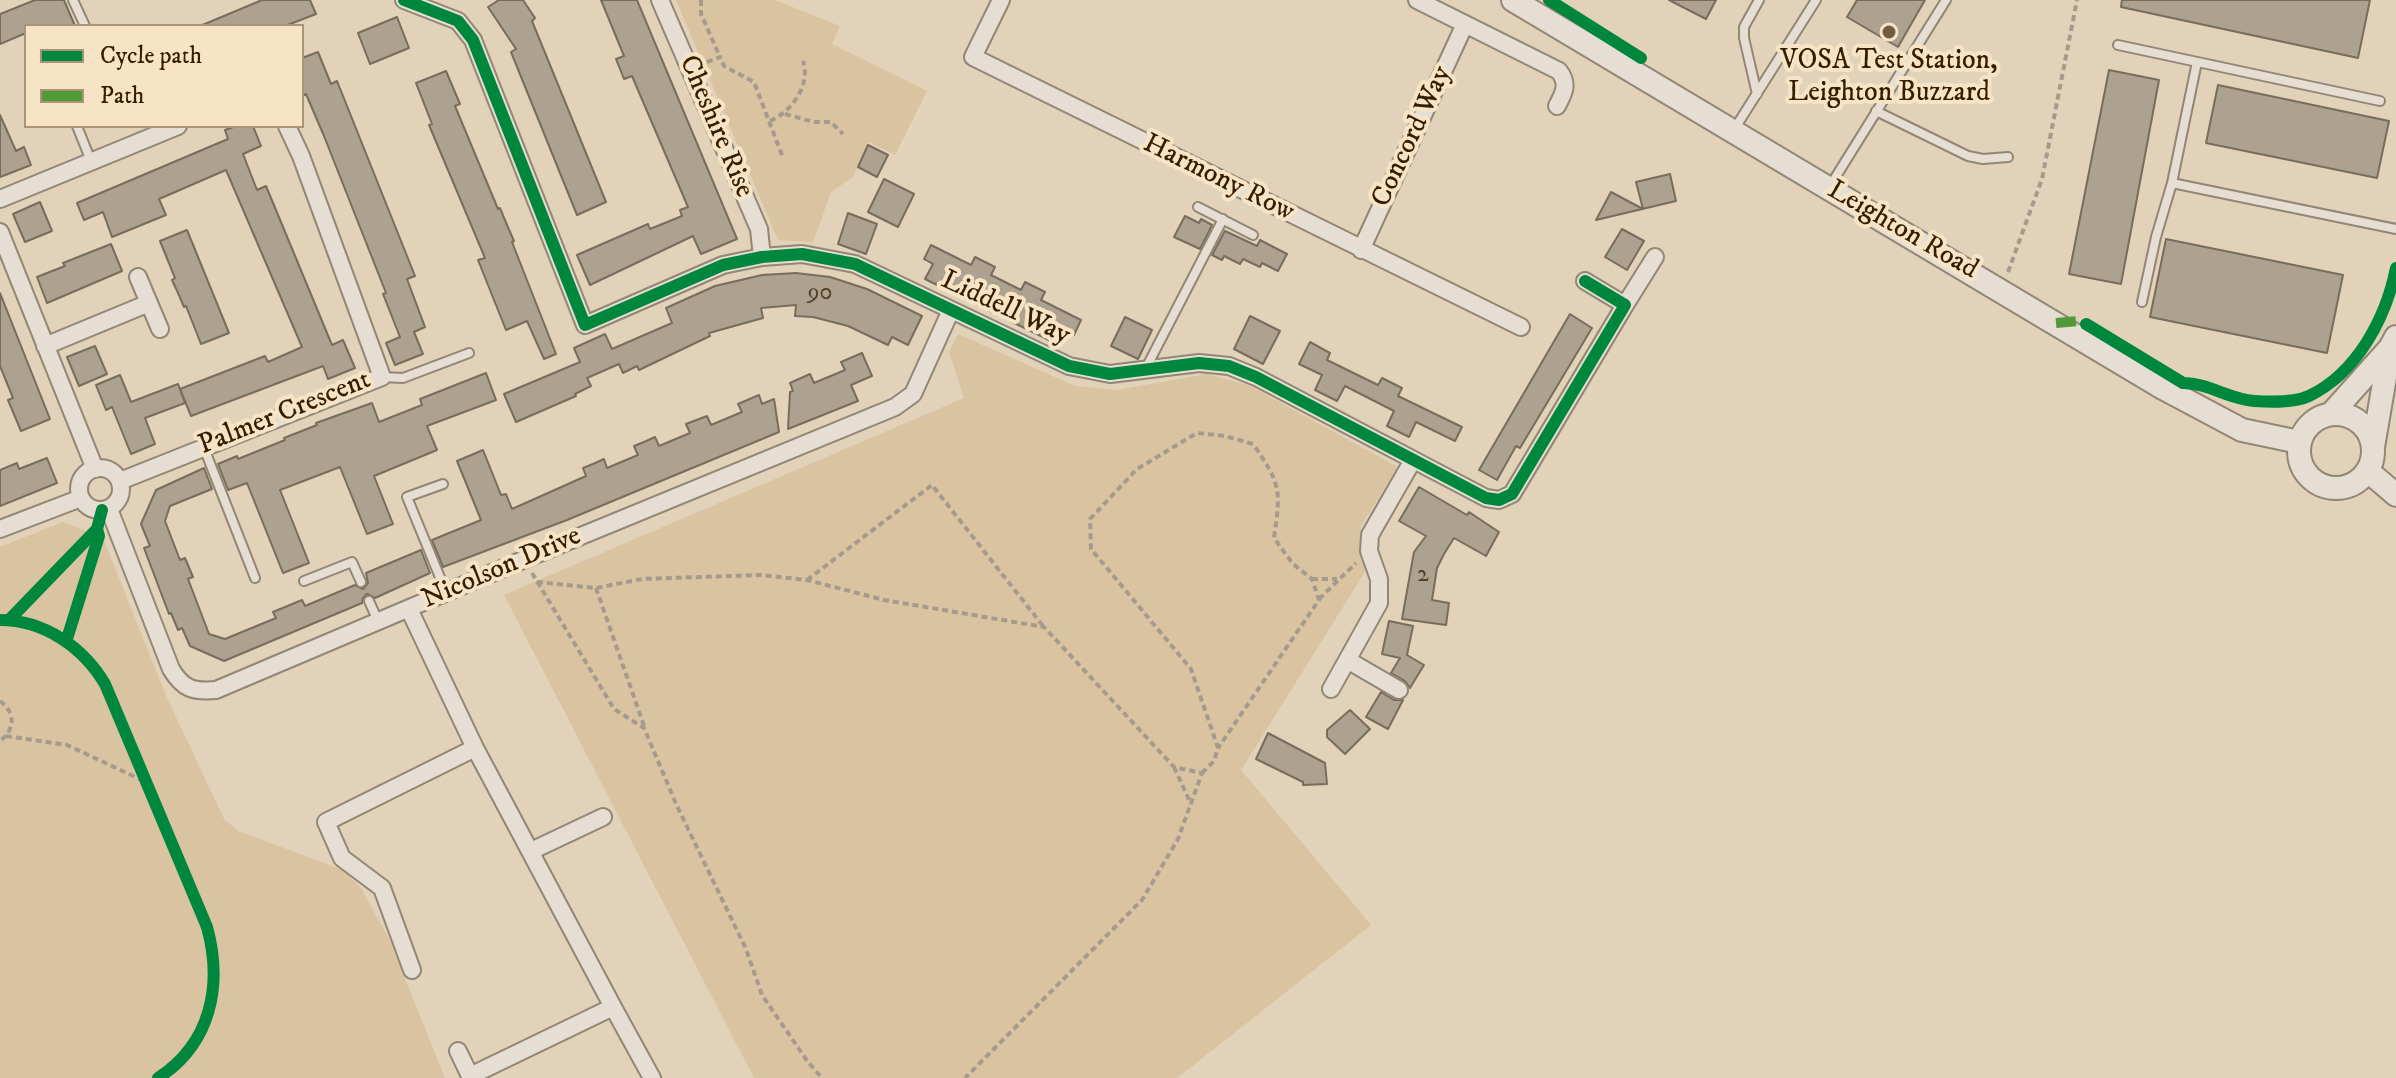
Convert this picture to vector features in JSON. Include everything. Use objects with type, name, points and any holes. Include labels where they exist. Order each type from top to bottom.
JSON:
[{"type":"street","name":"Liddell Way","points":[[404,0],[458,21],[473,40],[585,325],[723,265],[762,257],[802,254],[855,264],[1069,366],[1110,374],[1199,363],[1229,366],[1256,377],[1486,498],[1499,500],[1512,494],[1625,305]]},
{"type":"street","name":"Cheshire Rise","points":[[660,0],[759,229],[762,257]]},
{"type":"street","name":"Harmony Row","points":[[1001,0],[973,57],[1521,327]]},
{"type":"street","points":[[1417,0],[1559,71],[1565,79],[1565,89],[1557,106]]},
{"type":"street","name":"Leighton Road","points":[[1513,0],[1539,7],[1732,132],[2163,388],[2242,430],[2299,442]]},
{"type":"street","name":"Concord Way","points":[[1361,250],[1465,24]]},
{"type":"street","points":[[0,199],[173,128]]},
{"type":"street","name":"Palmer Crescent","points":[[120,481],[382,377],[288,128]]},
{"type":"street","points":[[0,232],[6,262],[45,346],[95,469]]},
{"type":"street","points":[[1585,281],[1625,305],[1655,257]]},
{"type":"street","points":[[138,277],[160,329]]},
{"type":"street","points":[[45,346],[149,303]]},
{"type":"street","name":"Nicolson Drive","points":[[109,509],[180,685],[195,691],[216,690],[895,407],[913,394],[951,310]]},
{"type":"street","points":[[2331,414],[2393,342]]},
{"type":"street","points":[[2373,447],[2363,424],[2342,414],[2331,414],[2311,423],[2299,442],[2301,465],[2316,482],[2327,487],[2350,485],[2368,471],[2372,459],[2393,342]]},
{"type":"street","points":[[1331,689],[1379,603],[1379,579],[1369,551],[1370,535],[1413,460]]},
{"type":"street","points":[[95,469],[107,469],[120,481],[121,494],[109,509],[89,508],[81,498],[81,480],[95,469]]},
{"type":"street","points":[[2368,471],[2396,495]]},
{"type":"street","points":[[0,529],[81,498]]},
{"type":"street","points":[[409,609],[475,748],[652,1078]]},
{"type":"street","points":[[1349,661],[1399,690]]},
{"type":"street","points":[[412,970],[382,888],[342,858],[326,822],[475,748]]},
{"type":"street","points":[[531,851],[603,817]]},
{"type":"street","points":[[458,1051],[471,1077],[613,1007]]},
{"type":"lane","points":[[73,0],[84,24]]},
{"type":"lane","points":[[1757,94],[1744,38],[1747,20],[1759,0]]},
{"type":"lane","points":[[1732,132],[1816,0]]},
{"type":"lane","points":[[1829,188],[1946,0]]},
{"type":"lane","points":[[2118,45],[2380,101]]},
{"type":"lane","points":[[2142,302],[2172,183],[2197,62]]},
{"type":"lane","points":[[1876,111],[1968,156],[1983,159],[2008,157]]},
{"type":"lane","points":[[78,128],[91,161]]},
{"type":"lane","points":[[2172,183],[2396,229]]},
{"type":"lane","points":[[1198,207],[1253,235]]},
{"type":"lane","points":[[1146,370],[1223,219]]},
{"type":"lane","points":[[382,377],[403,378],[469,353]]},
{"type":"lane","points":[[204,448],[255,578]]},
{"type":"lane","points":[[443,484],[407,497],[446,592]]},
{"type":"lane","points":[[304,581],[352,562],[361,582]]},
{"type":"lane","points":[[369,601],[378,622]]},
{"type":"path","points":[[701,0],[701,14],[724,66],[754,82],[783,158]]},
{"type":"path","points":[[2006,278],[2042,179],[2077,0]]},
{"type":"path","points":[[690,68],[720,57]]},
{"type":"path","points":[[770,121],[785,114],[804,80],[803,61]]},
{"type":"path","points":[[785,114],[814,122],[831,122],[843,134]]},
{"type":"path","points":[[1218,748],[1191,669],[1091,549],[1090,519],[1137,469],[1197,433],[1253,444],[1269,466],[1280,495],[1274,538],[1293,564],[1312,579],[1319,600]]},
{"type":"path","points":[[807,580],[932,485],[1044,627],[1174,767],[1191,804]]},
{"type":"path","points":[[965,1078],[1142,900],[1178,839],[1202,773],[1214,761],[1218,748],[1319,600],[1369,551]]},
{"type":"path","points":[[644,728],[614,709],[537,582],[596,588],[642,579],[761,575],[807,580],[884,600],[1044,627]]},
{"type":"path","points":[[1312,579],[1339,579]]},
{"type":"path","points":[[596,588],[644,728],[677,806],[746,949],[762,995],[822,1078]]},
{"type":"path","points":[[0,701],[10,711],[12,718],[10,731],[0,741]]},
{"type":"path","points":[[6,736],[67,745],[146,782]]},
{"type":"path","points":[[1174,767],[1202,773]]},
{"type":"path","points":[[141,768],[153,797]]},
{"type":"shaded area","points":[[676,0],[775,0],[840,26],[832,44],[927,91],[895,155],[869,142],[853,177],[831,192],[813,242],[778,240]]},
{"type":"shaded area","points":[[958,334],[1075,386],[1116,390],[1207,374],[1248,385],[1398,467],[1361,526],[1366,570],[1241,770],[1371,925],[1177,1078],[754,1078],[504,595],[964,398],[949,352]]},
{"type":"shaded area","points":[[63,522],[103,538],[167,698],[224,819],[238,831],[343,870],[361,888],[389,939],[445,1078],[0,1078],[0,547]]},
{"type":"building","points":[[35,0],[64,0],[74,24],[24,24],[24,34],[0,44],[0,14]]},
{"type":"building","points":[[262,0],[310,0],[316,14],[290,24],[205,24]]},
{"type":"building","points":[[499,0],[523,0],[535,18],[532,21],[606,202],[577,215],[511,52],[516,49],[488,7]]},
{"type":"building","points":[[601,0],[637,0],[737,239],[701,254],[693,236],[590,285],[577,255],[648,224],[650,229],[682,216],[680,210],[688,207],[632,76],[624,79],[616,59],[624,56]]},
{"type":"building","points":[[1669,0],[1716,0],[1706,19]]},
{"type":"building","name":"VOSA Test Station, Leighton Buzzard","points":[[1857,0],[1925,0],[1898,47],[1847,17]]},
{"type":"building","points":[[2122,0],[2370,0],[2358,58],[2121,7]]},
{"type":"building","points":[[397,17],[409,48],[370,64],[358,33]]},
{"type":"building","points":[[318,52],[331,84],[337,81],[415,276],[407,279],[425,327],[414,332],[423,354],[395,365],[386,343],[400,337],[383,294],[386,293],[324,136],[304,95],[304,57]]},
{"type":"building","points":[[2109,70],[2159,80],[2121,284],[2069,274]]},
{"type":"building","points":[[446,71],[460,104],[455,106],[514,241],[556,354],[544,359],[527,321],[506,330],[478,260],[485,258],[429,125],[432,124],[416,83]]},
{"type":"building","points":[[2218,85],[2389,121],[2377,178],[2206,143]]},
{"type":"building","points":[[0,115],[16,151],[24,147],[31,165],[0,177]]},
{"type":"building","points":[[254,128],[261,146],[243,154],[257,190],[266,186],[332,345],[343,340],[355,368],[328,379],[323,366],[191,416],[180,389],[265,356],[268,362],[302,347],[226,170],[159,199],[166,215],[112,237],[103,212],[84,220],[77,203],[228,139],[225,130]]},
{"type":"building","points":[[868,145],[888,155],[877,177],[858,167]]},
{"type":"building","points":[[1670,174],[1676,201],[1643,209],[1636,182]]},
{"type":"building","points":[[884,179],[914,194],[898,227],[868,212]]},
{"type":"building","points":[[1611,192],[1643,209],[1596,220]]},
{"type":"building","points":[[40,202],[52,231],[25,242],[13,214]]},
{"type":"building","points":[[848,213],[877,224],[866,254],[838,244]]},
{"type":"building","points":[[1185,216],[1212,225],[1200,249],[1174,237]]},
{"type":"building","points":[[1622,229],[1644,241],[1627,270],[1605,257]]},
{"type":"building","points":[[187,230],[229,333],[201,344],[172,280],[175,278],[160,241]]},
{"type":"building","points":[[1225,231],[1257,246],[1260,240],[1287,254],[1278,271],[1262,263],[1260,267],[1243,259],[1240,264],[1224,256],[1222,260],[1212,255]]},
{"type":"building","points":[[2166,239],[2343,275],[2327,353],[2150,317]]},
{"type":"building","points":[[111,244],[122,271],[47,303],[37,277]]},
{"type":"building","points":[[931,245],[971,265],[975,257],[995,267],[991,275],[1021,290],[1025,282],[1045,292],[1041,300],[1081,320],[1074,335],[1064,329],[1057,344],[925,279],[933,264],[924,259]]},
{"type":"building","points":[[796,273],[830,277],[867,289],[922,316],[908,345],[892,337],[888,345],[848,326],[795,316],[796,305],[761,308],[763,318],[709,333],[710,336],[639,370],[637,366],[623,373],[619,364],[587,378],[591,386],[576,396],[516,422],[504,394],[580,362],[574,348],[605,334],[612,349],[672,323],[666,308],[715,286],[762,275]]},
{"type":"building","points":[[0,293],[50,419],[21,431],[8,400],[13,398],[0,366]]},
{"type":"building","points":[[1570,314],[1592,328],[1520,448],[1516,446],[1497,480],[1479,470]]},
{"type":"building","points":[[1250,316],[1280,331],[1263,364],[1234,349]]},
{"type":"building","points":[[1125,317],[1152,330],[1138,359],[1111,346]]},
{"type":"building","points":[[1310,342],[1330,353],[1327,360],[1378,385],[1382,378],[1402,388],[1398,396],[1462,427],[1455,441],[1416,422],[1409,437],[1387,426],[1394,411],[1345,386],[1337,401],[1315,390],[1322,375],[1299,364]]},
{"type":"building","points":[[95,346],[107,374],[79,386],[67,357]]},
{"type":"building","points":[[862,353],[872,376],[851,385],[858,401],[788,429],[790,392],[793,391],[790,383],[810,374],[814,383],[845,370],[841,362]]},
{"type":"building","points":[[486,373],[496,400],[427,426],[437,450],[374,476],[393,524],[367,534],[340,467],[280,490],[309,563],[283,573],[247,483],[228,490],[218,464],[237,456],[238,459],[285,440],[316,423],[372,403],[379,422],[422,405],[420,399]]},
{"type":"building","points":[[120,375],[131,402],[178,384],[185,403],[145,418],[155,444],[131,454],[112,407],[106,410],[96,385]]},
{"type":"building","points":[[759,395],[762,404],[774,399],[779,432],[567,520],[443,567],[432,540],[481,520],[457,461],[483,450],[501,495],[506,494],[512,509],[586,476],[583,468],[604,459],[607,468],[638,455],[634,446],[655,437],[659,446],[690,433],[686,424],[707,416],[711,425],[742,412],[738,404]]},
{"type":"building","points":[[47,458],[57,483],[0,506],[0,470],[17,463],[19,469]]},
{"type":"building","points":[[204,468],[212,489],[170,506],[165,521],[180,560],[185,558],[193,577],[188,579],[209,634],[225,639],[276,618],[273,612],[302,600],[305,606],[355,585],[363,589],[368,583],[366,573],[421,550],[430,573],[375,598],[367,594],[362,603],[224,661],[190,646],[182,628],[178,630],[169,614],[144,548],[150,546],[141,524],[156,490]]},
{"type":"building","points":[[1419,487],[1467,515],[1469,512],[1499,532],[1486,556],[1454,538],[1444,554],[1437,568],[1432,600],[1449,603],[1446,625],[1402,619],[1414,552],[1426,536],[1399,521]]},
{"type":"building","points":[[1389,621],[1413,626],[1407,655],[1424,665],[1410,688],[1391,673],[1400,658],[1382,654]]},
{"type":"building","points":[[1381,692],[1394,700],[1403,700],[1388,729],[1366,717]]},
{"type":"building","points":[[1350,710],[1370,729],[1345,754],[1327,737],[1327,730]]},
{"type":"building","points":[[1268,733],[1325,763],[1327,784],[1303,785],[1303,782],[1256,759]]},
{"type":"marked path","points":[[2056,323],[2078,321]]},
{"type":"cycle path","points":[[404,0],[458,21],[473,40],[585,325],[723,265],[762,257],[802,254],[855,264],[1069,366],[1110,374],[1199,363],[1229,366],[1256,377],[1486,498],[1499,500],[1512,494],[1625,305],[1585,281]]},
{"type":"cycle path","points":[[1549,0],[1641,58]]},
{"type":"cycle path","points":[[2086,324],[2183,383],[2245,400],[2296,400],[2326,386],[2355,359],[2377,324],[2396,268]]},
{"type":"cycle path","points":[[66,642],[99,536],[97,529],[102,510]]},
{"type":"cycle path","points":[[9,620],[97,529]]},
{"type":"cycle path","points":[[0,620],[32,625],[61,638],[86,658],[105,684],[207,927],[214,970],[208,1012],[190,1048],[158,1078]]},
{"type":"place","name":"VOSA Test Station, Leighton Buzzard","points":[[1889,32]]}]
